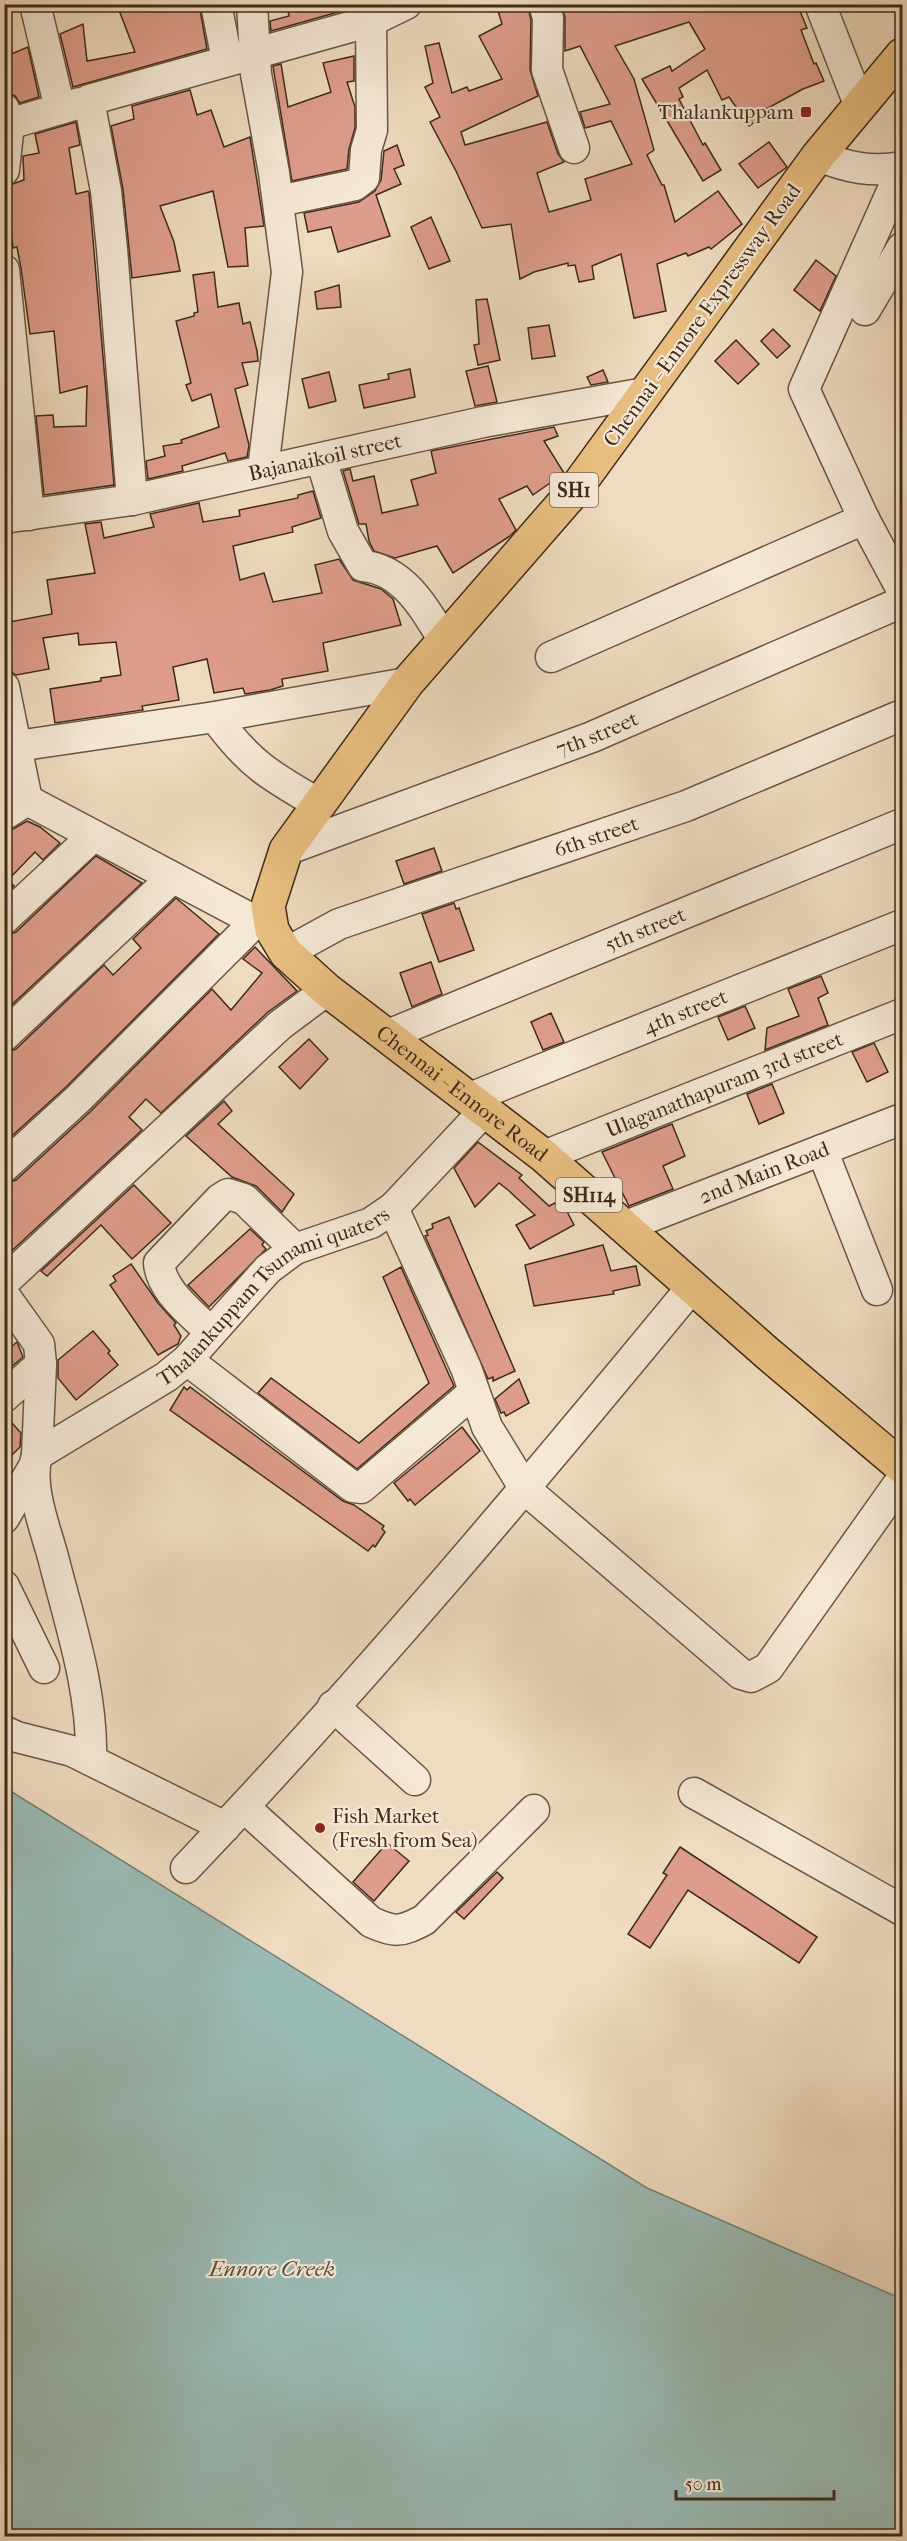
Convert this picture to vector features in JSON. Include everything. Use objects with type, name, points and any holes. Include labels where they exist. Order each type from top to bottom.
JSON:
[{"type":"main road","name":"Chennai - Ennore Expressway Road","points":[[271,935],[268,906],[285,850],[407,683],[573,491],[818,156],[903,55]]},
{"type":"main road","name":"Chennai - Ennore Road","points":[[271,935],[327,990],[544,1156],[903,1467]]},
{"type":"street","points":[[35,4],[60,109]]},
{"type":"street","points":[[216,4],[241,58],[279,201],[287,272],[263,469]]},
{"type":"street","points":[[241,58],[252,4]]},
{"type":"street","points":[[5,169],[7,116],[60,109],[371,21],[406,4]]},
{"type":"street","points":[[544,4],[548,18],[547,70],[574,148]]},
{"type":"street","points":[[820,4],[860,104]]},
{"type":"street","points":[[279,201],[355,185],[364,178],[366,150],[372,130],[371,21]]},
{"type":"street","points":[[89,100],[106,191],[132,500]]},
{"type":"street","points":[[818,156],[850,168],[883,171],[903,168],[895,204],[804,389],[864,519],[903,590]]},
{"type":"street","points":[[865,310],[903,248]]},
{"type":"street","points":[[4,270],[17,517]]},
{"type":"street","name":"Bajanaikoil street","points":[[17,517],[132,500],[263,469],[321,459],[483,422],[645,393]]},
{"type":"street","points":[[321,459],[343,531],[363,566],[374,567],[397,577],[427,611],[443,639]]},
{"type":"street","points":[[550,657],[864,519]]},
{"type":"street","name":"7th street","points":[[285,850],[592,737],[903,602]]},
{"type":"street","points":[[18,746],[215,717],[407,683]]},
{"type":"street","points":[[4,687],[18,746],[12,802],[93,836],[271,935]]},
{"type":"street","name":"6th street","points":[[4,1167],[78,1099],[271,935],[339,924],[686,806],[903,716]]},
{"type":"street","points":[[215,717],[244,755],[267,774],[319,804]]},
{"type":"street","name":"5th street","points":[[388,1035],[903,824]]},
{"type":"street","points":[[4,919],[93,836]]},
{"type":"street","points":[[4,1036],[172,878]]},
{"type":"street","name":"4th street","points":[[477,1104],[903,925]]},
{"type":"street","points":[[4,1282],[280,1025],[327,990]]},
{"type":"street","name":"Ulaganathapuram 3rd street","points":[[544,1156],[903,1014]]},
{"type":"street","name":"Thalankuppam Tsunami quaters","points":[[35,1461],[145,1392],[187,1360],[268,1269],[295,1250],[371,1223],[393,1209],[477,1104]]},
{"type":"street","name":"2nd Main Road","points":[[626,1226],[902,1120]]},
{"type":"street","points":[[822,1150],[877,1290]]},
{"type":"street","points":[[210,1332],[165,1285],[159,1274],[159,1263],[220,1199],[228,1194],[244,1199],[295,1250]]},
{"type":"street","points":[[393,1209],[466,1368],[499,1450],[525,1490],[741,1674],[752,1677],[768,1668],[903,1479]]},
{"type":"street","points":[[186,1868],[235,1817],[525,1490],[693,1287]]},
{"type":"street","points":[[4,1295],[39,1344],[41,1364],[35,1461],[40,1509],[86,1686],[92,1731],[92,1760]]},
{"type":"street","points":[[187,1360],[353,1487],[362,1488],[474,1392]]},
{"type":"street","points":[[4,1397],[41,1364]]},
{"type":"street","points":[[4,1518],[35,1461]]},
{"type":"street","points":[[4,1586],[44,1668]]},
{"type":"street","points":[[333,1706],[415,1780]]},
{"type":"street","points":[[4,1731],[17,1737],[72,1751],[235,1817],[371,1922],[391,1931],[405,1930],[424,1920],[534,1810]]},
{"type":"street","points":[[694,1793],[903,1910]]},
{"type":"water","name":"Ennore Creek","points":[[4,1787],[647,2188],[902,2299],[902,2536],[5,2536]]},
{"type":"building","points":[[131,4],[199,4],[207,49],[73,87],[60,34],[83,24],[87,61],[135,52],[119,10]]},
{"type":"building","points":[[287,4],[348,4],[349,9],[271,31],[270,21],[289,16]]},
{"type":"building","points":[[496,4],[527,4],[531,20],[530,70],[538,96],[461,132],[465,145],[547,122],[558,154],[564,162],[537,173],[549,212],[591,200],[585,179],[632,164],[611,121],[585,128],[580,112],[610,104],[580,46],[565,51],[565,18],[562,4],[797,4],[807,28],[801,30],[814,64],[816,63],[824,81],[803,89],[766,109],[769,112],[749,126],[729,97],[722,100],[707,70],[679,88],[683,97],[679,99],[703,145],[705,143],[721,170],[703,181],[642,79],[670,66],[672,71],[705,49],[689,22],[615,46],[634,79],[654,150],[647,155],[664,185],[675,222],[718,191],[742,224],[711,249],[709,247],[688,256],[686,253],[657,264],[666,311],[634,318],[621,254],[592,266],[594,279],[579,282],[575,265],[568,266],[568,263],[534,272],[520,279],[511,224],[482,228],[430,122],[440,117],[425,87],[433,83],[425,46],[439,43],[452,93],[467,87],[469,91],[502,79],[479,36],[502,24]]},
{"type":"building","points":[[28,47],[39,97],[20,103],[15,96],[4,92],[4,57]]},
{"type":"building","points":[[354,56],[354,81],[347,82],[355,107],[355,128],[349,149],[347,169],[292,181],[273,66],[281,64],[288,107],[331,92],[323,63]]},
{"type":"building","points":[[190,90],[197,115],[211,110],[224,147],[250,137],[264,226],[245,228],[248,266],[228,267],[213,191],[160,206],[174,242],[180,271],[132,278],[123,189],[111,126],[134,119],[132,106]]},
{"type":"building","points":[[76,122],[80,145],[69,148],[76,194],[88,191],[89,193],[114,485],[44,495],[36,416],[53,415],[54,427],[86,426],[87,386],[60,393],[54,331],[30,334],[17,247],[13,248],[7,186],[24,180],[23,156],[39,153],[35,134]]},
{"type":"building","points":[[769,142],[787,167],[758,188],[739,164]]},
{"type":"building","points":[[397,145],[404,165],[394,169],[401,184],[376,195],[390,236],[338,252],[331,227],[308,232],[304,213],[359,202],[375,191],[381,180],[384,151]]},
{"type":"building","points":[[431,217],[450,261],[429,269],[411,227]]},
{"type":"building","points":[[816,260],[836,276],[820,311],[794,290]]},
{"type":"building","points":[[214,272],[218,307],[239,303],[243,324],[250,322],[257,351],[258,361],[242,363],[248,385],[235,389],[249,445],[247,457],[228,461],[225,453],[182,466],[183,471],[148,479],[146,461],[165,456],[163,446],[182,443],[181,440],[219,427],[211,394],[192,401],[186,385],[191,383],[176,321],[194,316],[194,313],[198,312],[193,275]]},
{"type":"building","points":[[339,285],[341,307],[317,309],[315,292]]},
{"type":"building","points":[[487,299],[500,360],[478,365],[474,345],[479,344],[476,300]]},
{"type":"building","points":[[549,325],[555,356],[532,359],[528,328]]},
{"type":"building","points":[[773,329],[790,346],[777,358],[761,341]]},
{"type":"building","points":[[736,340],[759,364],[738,384],[715,361]]},
{"type":"building","points":[[488,366],[497,402],[475,406],[466,371]]},
{"type":"building","points":[[410,369],[415,397],[364,408],[359,385],[389,379],[388,374]]},
{"type":"building","points":[[603,370],[608,382],[591,385],[587,377]]},
{"type":"building","points":[[329,372],[336,401],[309,408],[302,379]]},
{"type":"building","points":[[554,427],[558,436],[544,441],[564,473],[533,495],[527,486],[499,499],[516,530],[510,536],[453,573],[437,546],[395,558],[374,551],[369,541],[366,524],[359,524],[343,471],[350,469],[353,481],[374,476],[382,513],[418,505],[411,480],[436,473],[431,451]]},
{"type":"building","points":[[313,491],[321,518],[292,527],[293,532],[233,546],[240,580],[264,573],[273,602],[322,593],[315,565],[339,559],[353,580],[381,589],[393,599],[401,625],[323,643],[328,671],[282,679],[283,686],[270,690],[245,694],[243,688],[214,693],[207,659],[173,667],[179,700],[142,706],[143,710],[55,723],[50,689],[101,681],[101,678],[121,675],[116,642],[79,645],[78,633],[43,638],[49,669],[16,675],[10,671],[4,623],[52,614],[47,580],[95,573],[85,524],[101,522],[104,538],[154,527],[150,514],[199,503],[203,522],[240,516],[239,510],[298,498],[298,495]]},
{"type":"building","points":[[27,821],[40,827],[60,843],[43,860],[35,852],[8,880],[14,886],[4,895],[4,840],[11,830]]},
{"type":"building","points":[[434,848],[442,871],[404,884],[396,861]]},
{"type":"building","points":[[96,856],[142,883],[4,1012],[4,936],[16,932]]},
{"type":"building","points":[[176,898],[219,934],[66,1087],[4,1143],[4,1053],[16,1049],[104,965],[113,975],[141,948],[133,939]]},
{"type":"building","points":[[454,903],[456,909],[459,908],[474,950],[439,962],[422,914]]},
{"type":"building","points":[[255,947],[297,991],[268,1012],[161,1113],[146,1099],[129,1117],[142,1130],[4,1258],[4,1184],[16,1180],[90,1112],[212,989],[231,1010],[262,973],[243,959]]},
{"type":"building","points":[[431,962],[442,994],[412,1007],[400,973]]},
{"type":"building","points":[[821,976],[828,993],[818,998],[828,1025],[765,1050],[767,1028],[799,1016],[788,989]]},
{"type":"building","points":[[745,1006],[755,1028],[728,1040],[718,1017]]},
{"type":"building","points":[[551,1013],[564,1042],[543,1050],[531,1022]]},
{"type":"building","points":[[309,1039],[328,1059],[300,1089],[279,1067]]},
{"type":"building","points":[[874,1043],[888,1072],[867,1082],[852,1052]]},
{"type":"building","points":[[772,1084],[784,1113],[759,1124],[747,1094]]},
{"type":"building","points":[[224,1101],[232,1111],[218,1124],[294,1194],[282,1212],[256,1186],[232,1177],[186,1136]]},
{"type":"building","points":[[672,1124],[685,1156],[663,1166],[673,1189],[629,1206],[602,1152]]},
{"type":"building","points":[[478,1142],[522,1175],[519,1178],[549,1206],[561,1200],[574,1225],[530,1249],[516,1225],[535,1215],[499,1183],[475,1207],[454,1168]]},
{"type":"building","points":[[134,1185],[171,1223],[132,1259],[101,1225],[47,1276],[41,1271]]},
{"type":"building","points":[[449,1217],[515,1371],[493,1381],[493,1377],[488,1379],[425,1236],[428,1235],[426,1231],[433,1228],[432,1224]]},
{"type":"building","points":[[250,1229],[264,1242],[262,1245],[266,1249],[209,1307],[188,1285]]},
{"type":"building","points":[[603,1245],[611,1271],[636,1266],[640,1285],[613,1291],[614,1294],[534,1306],[525,1265]]},
{"type":"building","points":[[131,1264],[158,1303],[176,1323],[174,1325],[181,1336],[178,1344],[158,1355],[110,1285],[116,1281],[113,1276]]},
{"type":"building","points":[[401,1267],[454,1386],[357,1469],[258,1393],[271,1378],[359,1443],[429,1383],[383,1277]]},
{"type":"building","points":[[93,1331],[110,1351],[108,1353],[118,1365],[76,1400],[58,1378],[58,1360]]},
{"type":"building","points":[[17,1342],[23,1357],[4,1373],[4,1353]]},
{"type":"building","points":[[519,1379],[529,1403],[506,1416],[504,1412],[501,1413],[495,1399]]},
{"type":"building","points":[[184,1387],[187,1390],[190,1387],[343,1501],[354,1505],[384,1526],[382,1529],[385,1532],[375,1547],[373,1545],[368,1551],[170,1410]]},
{"type":"building","points":[[4,1414],[21,1433],[20,1447],[4,1463]]},
{"type":"building","points":[[462,1427],[480,1451],[415,1505],[410,1499],[408,1501],[394,1483]]},
{"type":"building","points":[[387,1843],[409,1861],[374,1901],[353,1882]]},
{"type":"building","points":[[680,1847],[817,1937],[799,1963],[688,1890],[650,1948],[628,1934],[667,1875],[663,1873]]},
{"type":"building","points":[[497,1872],[503,1878],[464,1919],[456,1912]]},
{"type":"place","name":"Thalankuppam","points":[[806,112]]},
{"type":"place","name":"Fish Market (Fresh from Sea)","points":[[320,1828]]}]
